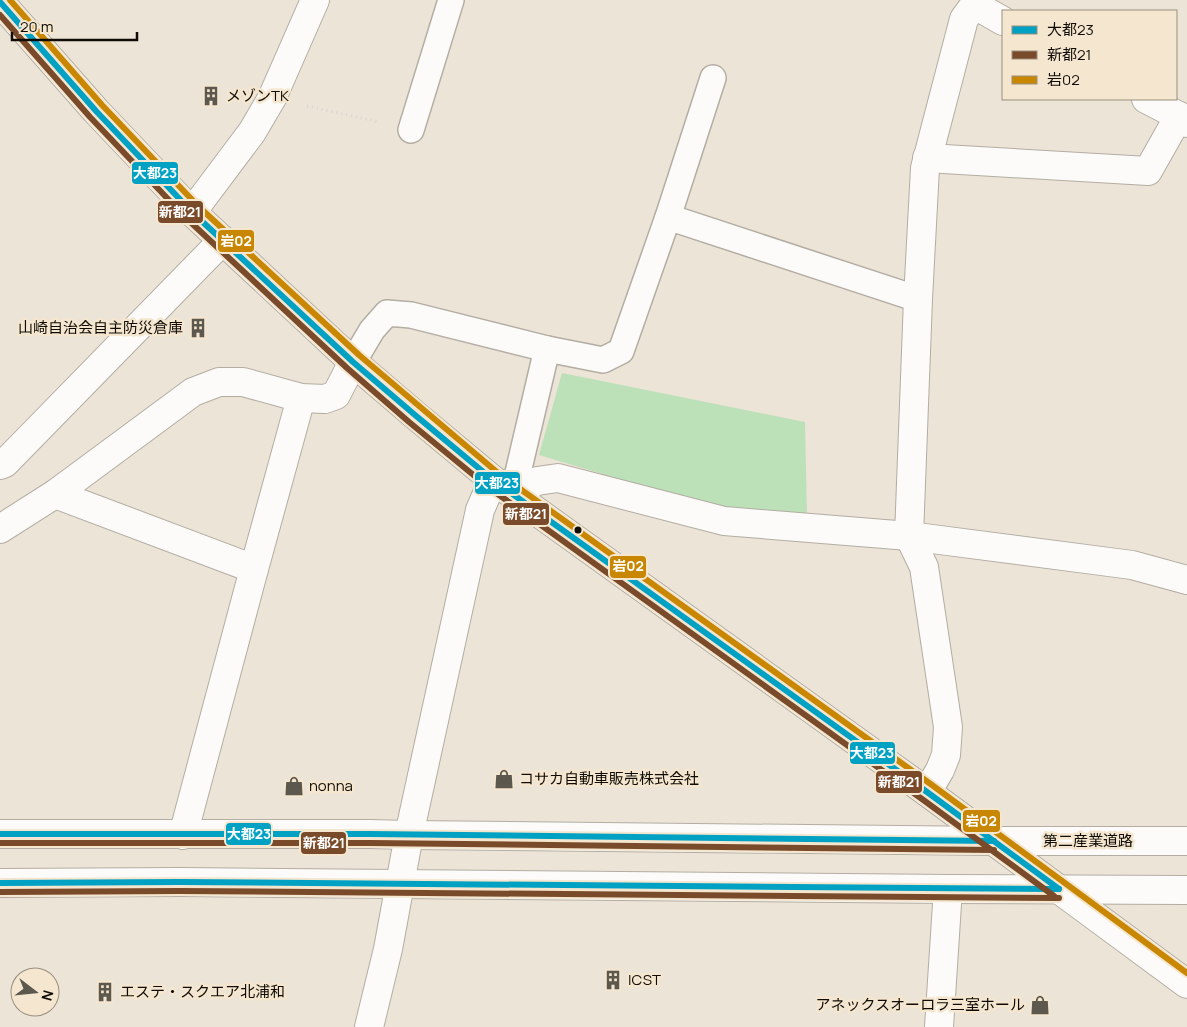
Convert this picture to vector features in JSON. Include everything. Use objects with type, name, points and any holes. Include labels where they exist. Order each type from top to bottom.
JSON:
[{"type":"street","points":[[192,212],[252,132],[272,98],[315,0]]},
{"type":"street","points":[[0,2],[96,110],[192,212],[353,362],[503,487],[928,792],[1187,984]]},
{"type":"street","points":[[928,792],[946,755],[948,727],[924,567],[909,536],[925,168],[964,18],[976,3],[1002,20]]},
{"type":"street","points":[[927,158],[1148,171],[1183,120],[1148,100]]},
{"type":"street","points":[[0,465],[5,463],[223,240]]},
{"type":"street","points":[[0,529],[55,494],[193,392],[219,382],[243,382],[301,398],[325,399],[336,395],[353,362]]},
{"type":"street","points":[[183,835],[301,398]]},
{"type":"street","points":[[369,1027],[388,949],[409,836],[480,510],[503,487],[558,478],[724,521],[909,536],[1132,565],[1187,580]]},
{"type":"street","points":[[55,494],[254,569]]},
{"type":"street","name":"第二産業道路","points":[[0,834],[370,834],[409,836],[1187,841]]},
{"type":"street","points":[[0,882],[1187,890]]},
{"type":"street","points":[[938,1027],[948,889]]},
{"type":"lane","points":[[411,130],[451,0]]},
{"type":"lane","points":[[353,362],[372,330],[387,313],[411,315],[546,350],[603,360],[621,351],[668,217],[713,78]]},
{"type":"lane","points":[[668,217],[918,299]]},
{"type":"lane","points":[[503,487],[546,350]]},
{"type":"path","points":[[272,98],[411,130]]},
{"type":"green space","points":[[562,373],[805,422],[807,516],[726,511],[539,455]]},
{"type":"transit line","name":"岩02","points":[[10,0],[102,105],[198,206],[359,355],[498,473],[932,785],[1187,973]]},
{"type":"transit line","name":"大都23","points":[[0,2],[96,111],[192,212],[353,362],[415,415],[493,480],[1059,889]]},
{"type":"transit line","name":"新都21","points":[[0,15],[90,117],[186,218],[347,368],[409,422],[488,487],[1054,896]]},
{"type":"transit line","name":"大都23","points":[[0,834],[370,834],[994,841]]},
{"type":"transit line","name":"新都21","points":[[0,843],[370,843],[994,850]]},
{"type":"transit line","name":"大都23","points":[[0,883],[180,882],[1059,889]]},
{"type":"transit line","name":"新都21","points":[[0,892],[180,891],[1059,898]]},
{"type":"place","name":"メゾンTK","points":[[211,96]]},
{"type":"place","name":"山崎自治会自主防災倉庫","points":[[198,328]]},
{"type":"place","name":"コサカ自動車販売株式会社","points":[[504,779]]},
{"type":"place","name":"nonna","points":[[294,786]]},
{"type":"place","name":"ICST","points":[[613,980]]},
{"type":"place","name":"エステ・スクエア北浦和","points":[[105,992]]},
{"type":"place","name":"アネックスオーロラ三室ホール","points":[[1040,1005]]}]
